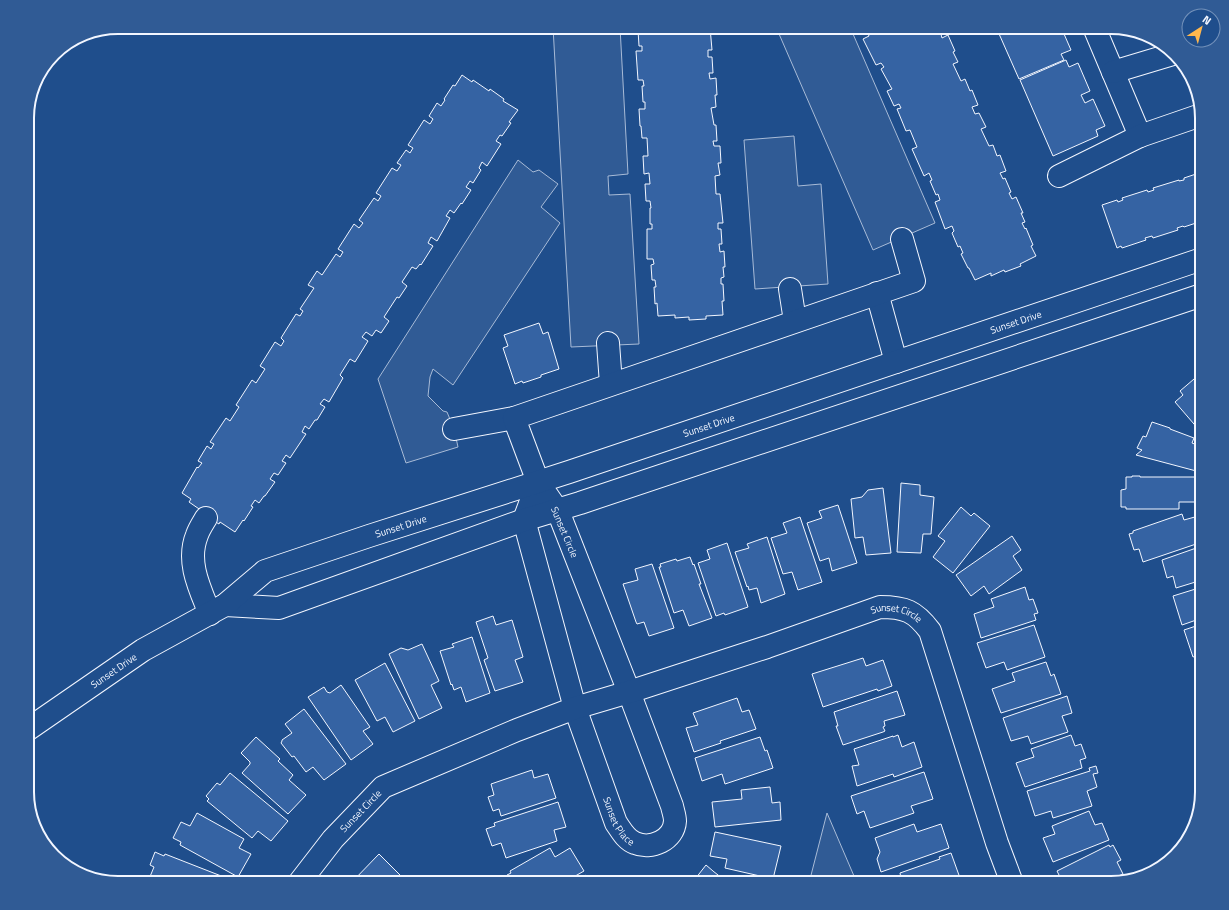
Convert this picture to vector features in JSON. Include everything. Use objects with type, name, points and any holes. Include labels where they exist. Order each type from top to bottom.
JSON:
[{"type":"street","points":[[1097,34],[1140,136]]},
{"type":"street","points":[[1113,72],[1167,56]]},
{"type":"street","points":[[1059,176],[1140,136],[1195,117]]},
{"type":"street","points":[[454,429],[514,418],[914,281],[902,239]]},
{"type":"street","name":"Sunset Drive","points":[[34,725],[143,650],[218,610],[266,571],[369,536],[538,482],[1195,261]]},
{"type":"street","points":[[790,289],[795,321]]},
{"type":"street","points":[[877,293],[896,362]]},
{"type":"street","points":[[206,518],[197,534],[193,549],[193,562],[198,584],[218,610],[279,608],[524,520],[558,511],[1195,297]]},
{"type":"street","points":[[608,343],[611,384]]},
{"type":"street","name":"Sunset Circle","points":[[514,418],[538,482],[558,511],[629,692]]},
{"type":"street","points":[[538,482],[524,520],[575,708]]},
{"type":"street","name":"Sunset Circle","points":[[304,876],[333,839],[383,787],[517,730],[575,708],[767,647],[880,608],[894,607],[909,611],[922,620],[930,631],[997,843],[1009,876]]},
{"type":"street","name":"Sunset Place","points":[[575,708],[616,823],[625,836],[634,843],[654,845],[662,842],[673,829],[675,821],[674,813],[629,692]]},
{"type":"shaded area","points":[[553,34],[620,34],[628,174],[608,176],[609,195],[630,194],[639,344],[571,347]]},
{"type":"shaded area","points":[[779,34],[853,34],[935,223],[873,250]]},
{"type":"shaded area","points":[[794,136],[798,186],[821,184],[828,284],[755,289],[744,140]]},
{"type":"shaded area","points":[[518,160],[533,172],[539,170],[558,184],[541,207],[560,223],[453,385],[433,369],[430,377],[428,396],[443,411],[447,412],[454,429],[458,447],[406,463],[378,379]]},
{"type":"shaded area","points":[[827,813],[854,876],[811,876]]},
{"type":"building","points":[[638,34],[711,34],[712,50],[708,50],[708,57],[712,57],[713,73],[709,73],[710,79],[716,78],[717,95],[715,95],[716,107],[711,108],[714,125],[716,125],[717,141],[713,141],[714,146],[720,146],[721,163],[718,163],[720,175],[715,176],[716,194],[720,194],[723,223],[718,223],[718,229],[721,229],[722,244],[719,244],[720,252],[724,251],[725,267],[723,267],[724,277],[721,278],[721,284],[723,284],[724,301],[722,301],[723,315],[706,316],[706,319],[689,320],[689,317],[675,318],[675,315],[658,316],[657,303],[655,304],[655,280],[652,280],[651,265],[654,264],[653,259],[647,259],[647,229],[652,229],[652,224],[650,224],[650,201],[646,201],[645,184],[650,184],[649,173],[644,174],[643,156],[648,156],[647,138],[642,138],[640,126],[639,109],[645,109],[645,102],[643,102],[643,80],[638,80],[636,51],[642,51],[642,46],[639,46]]},
{"type":"building","points":[[868,34],[941,34],[942,38],[948,35],[955,51],[953,52],[958,62],[953,64],[961,81],[965,79],[970,91],[972,90],[978,105],[972,107],[975,114],[979,113],[986,127],[981,129],[989,146],[993,145],[997,156],[1000,155],[1006,171],[1000,173],[1003,179],[1005,178],[1011,192],[1009,193],[1012,199],[1016,197],[1023,213],[1021,213],[1025,222],[1022,223],[1025,229],[1026,228],[1033,245],[1031,246],[1036,256],[1020,264],[1021,266],[1005,272],[1004,270],[991,276],[991,273],[975,280],[961,254],[963,253],[960,246],[958,247],[952,233],[954,231],[952,226],[945,229],[935,202],[940,200],[938,194],[936,195],[930,181],[932,180],[929,173],[924,176],[912,149],[917,147],[910,130],[906,131],[897,109],[901,108],[899,104],[894,106],[887,91],[892,89],[881,69],[884,67],[881,63],[876,65],[863,39],[869,36]]},
{"type":"building","points":[[999,34],[1064,34],[1071,50],[1061,54],[1064,60],[1019,79]]},
{"type":"building","points":[[1066,60],[1069,67],[1078,63],[1090,91],[1081,95],[1085,103],[1093,99],[1105,126],[1096,130],[1098,136],[1053,156],[1020,80]]},
{"type":"building","points":[[462,75],[472,82],[473,80],[489,91],[490,89],[504,99],[503,101],[518,110],[509,122],[511,123],[502,136],[500,135],[496,141],[501,144],[487,166],[482,162],[479,168],[481,170],[473,183],[470,181],[466,187],[471,190],[462,204],[461,203],[454,213],[450,210],[446,216],[450,218],[437,241],[431,237],[428,243],[433,246],[421,265],[420,264],[416,269],[412,267],[402,282],[407,286],[399,298],[397,297],[384,317],[389,321],[381,333],[376,330],[372,336],[366,332],[362,337],[368,341],[355,362],[350,359],[340,375],[343,378],[329,402],[324,399],[320,404],[325,407],[317,420],[315,420],[309,429],[305,426],[302,432],[306,434],[290,458],[286,455],[282,461],[286,463],[278,475],[274,473],[270,479],[275,482],[265,496],[259,503],[255,500],[251,506],[253,507],[235,532],[220,522],[219,524],[204,515],[205,513],[189,502],[191,499],[182,493],[197,467],[198,468],[202,463],[198,461],[207,446],[211,449],[214,444],[210,442],[226,418],[230,421],[239,407],[236,405],[252,380],[256,383],[265,369],[260,366],[275,342],[281,346],[284,341],[281,338],[296,314],[300,316],[303,311],[300,309],[314,288],[308,285],[317,271],[322,275],[336,254],[340,257],[343,252],[338,249],[354,224],[359,228],[363,223],[359,220],[374,198],[378,201],[381,196],[376,193],[392,168],[397,171],[401,165],[397,163],[406,150],[410,153],[413,148],[408,145],[424,120],[430,124],[433,119],[429,116],[437,103],[441,106],[453,85],[455,86]]},
{"type":"building","points":[[1195,174],[1195,223],[1177,228],[1178,230],[1153,238],[1152,236],[1145,238],[1146,240],[1122,248],[1121,246],[1117,248],[1102,205],[1117,200],[1118,202],[1123,200],[1122,198],[1147,190],[1148,192],[1154,190],[1153,188],[1179,180],[1184,180],[1184,178]]},
{"type":"building","points":[[539,323],[543,334],[548,332],[559,369],[541,375],[541,377],[515,384],[503,348],[508,346],[504,335]]},
{"type":"building","points":[[1194,379],[1195,380],[1195,425],[1175,402],[1183,395],[1180,391]]},
{"type":"building","points":[[1152,422],[1194,438],[1192,443],[1195,444],[1195,471],[1136,455],[1142,450],[1137,448],[1143,436],[1146,437]]},
{"type":"building","points":[[1126,477],[1195,477],[1195,502],[1179,502],[1179,509],[1126,509],[1126,507],[1121,507],[1121,490],[1126,489]]},
{"type":"building","points":[[901,483],[920,485],[920,495],[934,497],[931,534],[923,534],[921,553],[897,552]]},
{"type":"building","points":[[883,488],[891,553],[866,555],[863,537],[855,538],[851,499],[862,497],[868,490]]},
{"type":"building","points":[[838,505],[857,563],[832,571],[829,558],[820,561],[807,523],[822,518],[819,511]]},
{"type":"building","points":[[961,507],[971,516],[974,513],[990,526],[953,573],[933,557],[945,541],[938,536]]},
{"type":"building","points":[[1182,514],[1184,520],[1195,517],[1195,544],[1143,562],[1139,549],[1134,550],[1129,534],[1133,533],[1133,531]]},
{"type":"building","points":[[800,517],[822,582],[798,590],[792,572],[783,574],[771,538],[787,533],[783,523]]},
{"type":"building","points":[[1012,536],[1021,550],[1013,556],[1022,570],[989,594],[984,586],[971,596],[956,575]]},
{"type":"building","points":[[767,537],[785,594],[761,603],[757,588],[749,590],[748,586],[747,587],[735,552],[749,548],[747,544]]},
{"type":"building","points":[[727,543],[748,607],[725,615],[724,613],[716,616],[698,563],[710,559],[707,550]]},
{"type":"building","points":[[1195,548],[1195,582],[1176,588],[1173,576],[1167,578],[1162,560]]},
{"type":"building","points":[[690,557],[693,565],[694,564],[701,584],[699,584],[712,618],[689,626],[683,610],[674,613],[659,567],[661,567],[660,564],[676,559],[677,561]]},
{"type":"building","points":[[652,564],[674,628],[649,636],[644,622],[637,624],[636,622],[623,584],[638,580],[635,569]]},
{"type":"building","points":[[1025,587],[1029,600],[1033,599],[1038,613],[1034,614],[1036,620],[981,638],[974,614],[994,607],[991,599]]},
{"type":"building","points":[[1195,589],[1195,620],[1182,625],[1173,596]]},
{"type":"building","points":[[493,616],[496,625],[512,620],[523,657],[515,660],[523,682],[495,691],[484,660],[488,658],[476,622]]},
{"type":"building","points":[[1034,625],[1045,657],[1007,670],[1004,662],[986,668],[977,643]]},
{"type":"building","points":[[1195,626],[1195,656],[1193,657],[1184,630]]},
{"type":"building","points":[[472,637],[490,693],[466,702],[461,687],[454,690],[452,684],[451,685],[440,651],[454,647],[452,644]]},
{"type":"building","points":[[422,644],[439,681],[431,685],[442,708],[419,719],[389,654],[401,648],[408,650]]},
{"type":"building","points":[[863,658],[866,666],[883,660],[892,686],[878,691],[877,689],[823,707],[812,674]]},
{"type":"building","points":[[1046,662],[1051,676],[1054,674],[1061,694],[1001,713],[992,689],[1015,681],[1012,673]]},
{"type":"building","points":[[385,663],[415,721],[393,732],[385,717],[377,721],[355,680]]},
{"type":"building","points":[[341,685],[370,727],[363,731],[373,744],[351,760],[308,697],[324,687],[327,692],[330,693]]},
{"type":"building","points":[[897,691],[905,715],[884,721],[885,726],[883,727],[885,731],[883,732],[843,745],[836,726],[838,726],[834,712]]},
{"type":"building","points":[[1067,696],[1072,713],[1062,716],[1068,732],[1031,744],[1028,736],[1011,741],[1003,718]]},
{"type":"building","points":[[737,698],[742,712],[749,710],[756,729],[720,741],[721,743],[694,752],[686,728],[698,725],[693,713]]},
{"type":"building","points":[[304,709],[346,764],[324,780],[313,767],[306,772],[294,756],[292,757],[281,743],[282,740],[292,733],[285,724]]},
{"type":"building","points":[[898,735],[902,747],[914,742],[922,767],[894,777],[893,774],[857,786],[852,766],[859,765],[854,749]]},
{"type":"building","points":[[1071,735],[1075,746],[1081,744],[1086,758],[1080,760],[1082,768],[1025,787],[1016,763],[1034,757],[1031,749]]},
{"type":"building","points":[[256,737],[280,759],[278,761],[293,775],[289,780],[306,795],[288,814],[242,773],[250,762],[241,753]]},
{"type":"building","points":[[760,737],[765,751],[767,750],[773,768],[725,784],[722,774],[702,781],[695,758]]},
{"type":"building","points":[[1096,766],[1098,773],[1093,774],[1097,787],[1087,791],[1092,806],[1053,818],[1051,811],[1035,816],[1027,791],[1090,771],[1089,768]]},
{"type":"building","points":[[532,770],[534,778],[548,774],[556,798],[501,816],[499,809],[493,811],[488,797],[494,795],[491,784]]},
{"type":"building","points":[[924,772],[933,799],[911,806],[914,813],[870,828],[864,811],[857,814],[851,796]]},
{"type":"building","points":[[230,773],[288,821],[271,841],[258,831],[252,838],[207,801],[209,799],[206,796],[217,783],[220,785]]},
{"type":"building","points":[[770,787],[772,803],[780,802],[781,820],[715,827],[712,802],[742,799],[741,790]]},
{"type":"building","points":[[558,802],[566,827],[554,830],[557,841],[506,858],[501,843],[492,846],[486,829],[495,826],[494,823]]},
{"type":"building","points":[[1089,811],[1095,825],[1102,823],[1109,840],[1053,862],[1043,838],[1055,834],[1052,826]]},
{"type":"building","points":[[197,813],[244,839],[239,848],[251,854],[239,876],[180,845],[181,842],[173,838],[181,822],[190,826]]},
{"type":"building","points":[[914,824],[917,832],[941,824],[949,848],[881,872],[877,859],[880,852],[875,838]]},
{"type":"building","points":[[715,832],[781,846],[774,876],[760,876],[725,868],[727,859],[710,856]]},
{"type":"building","points":[[1109,845],[1110,847],[1113,845],[1121,860],[1117,862],[1123,874],[1111,876],[1060,876],[1057,871]]},
{"type":"building","points":[[550,848],[555,857],[570,848],[584,871],[575,876],[508,876],[511,873],[510,871]]},
{"type":"building","points":[[155,852],[164,856],[165,854],[221,876],[150,876],[154,867],[150,865]]},
{"type":"building","points":[[951,853],[959,876],[901,876],[900,873],[940,859],[939,857]]},
{"type":"building","points":[[379,854],[401,876],[358,876]]},
{"type":"building","points":[[706,865],[719,876],[697,876]]}]
